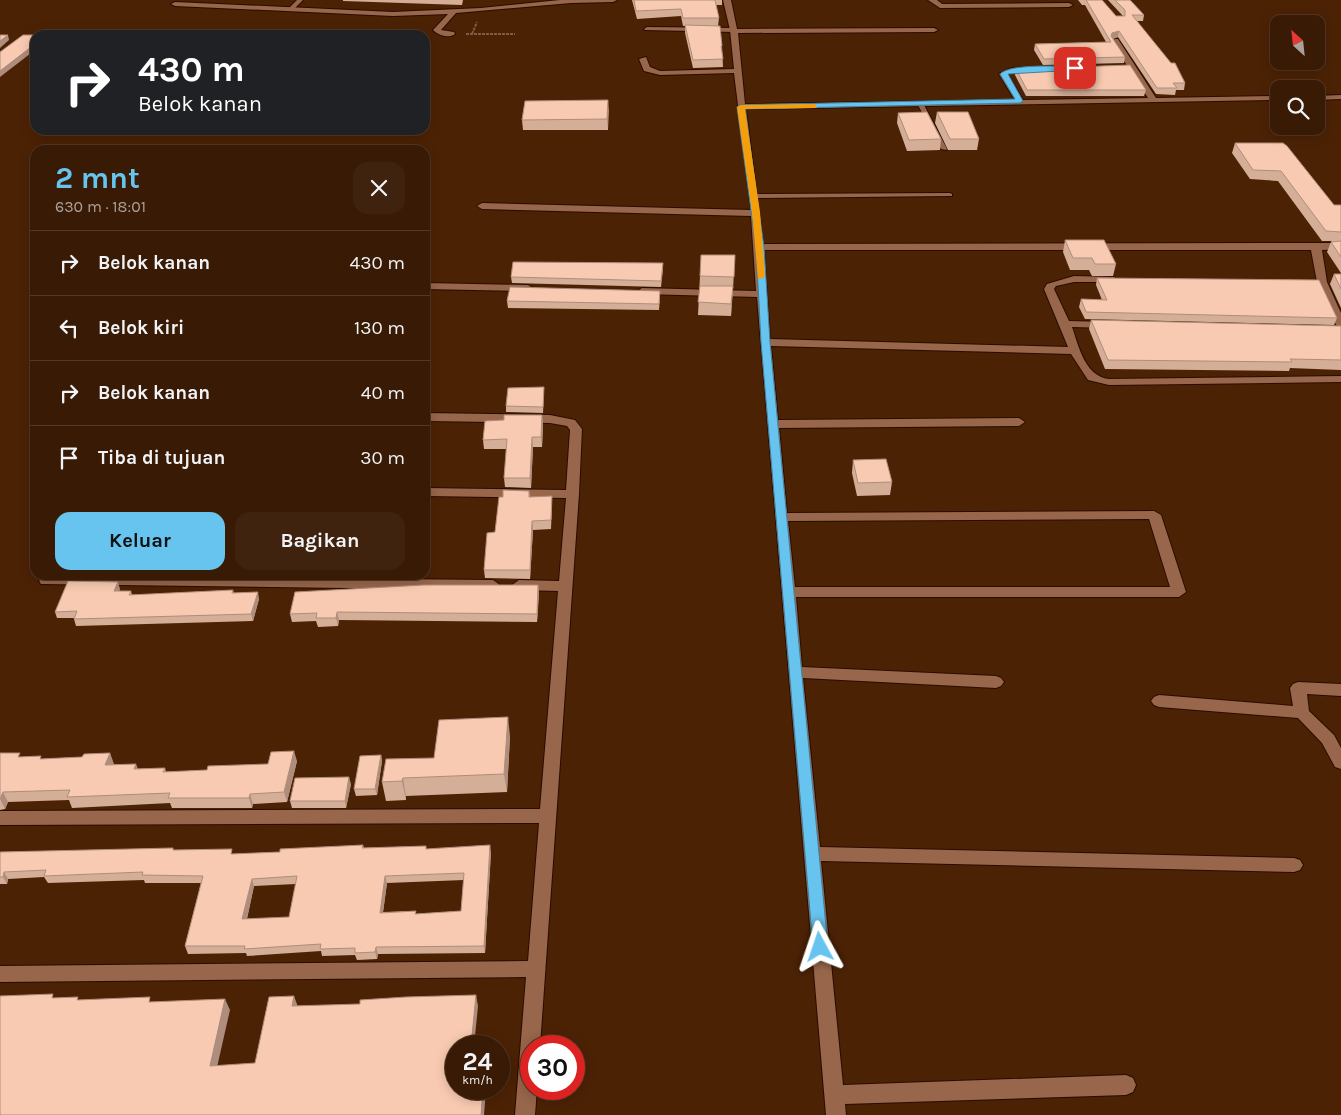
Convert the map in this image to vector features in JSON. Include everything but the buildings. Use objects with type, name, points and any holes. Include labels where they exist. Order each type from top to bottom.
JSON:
[{"type":"street","points":[[236,8],[245,0]]},
{"type":"street","points":[[320,12],[333,0]]},
{"type":"street","points":[[175,4],[393,14],[454,11],[506,4],[613,0]]},
{"type":"street","points":[[727,0],[734,31],[741,107],[760,247],[765,342],[836,1115]]},
{"type":"street","points":[[932,0],[940,6],[1069,5]]},
{"type":"street","points":[[451,34],[440,33],[437,30],[454,11]]},
{"type":"street","points":[[734,31],[934,30]]},
{"type":"street","points":[[1115,41],[1153,99]]},
{"type":"street","points":[[642,59],[647,68],[660,73],[737,71]]},
{"type":"street","points":[[1122,67],[1132,67]]},
{"type":"street","points":[[1020,101],[1003,74],[1018,70],[1046,69]]},
{"type":"street","points":[[1325,98],[1341,97]]},
{"type":"street","points":[[741,107],[1270,98]]},
{"type":"street","points":[[482,206],[756,212]]},
{"type":"street","points":[[1316,246],[1322,282],[1329,294],[1339,328]]},
{"type":"street","points":[[760,247],[1341,246]]},
{"type":"street","points":[[1124,280],[1074,279],[1052,284],[1049,289],[1076,351],[1090,376],[1098,380],[1109,382],[1341,379]]},
{"type":"street","points":[[1306,281],[1322,282]]},
{"type":"street","points":[[430,286],[544,289]]},
{"type":"street","points":[[633,291],[761,294]]},
{"type":"street","points":[[1329,294],[1341,295]]},
{"type":"street","points":[[1065,324],[1123,325]]},
{"type":"street","points":[[765,342],[1076,351]]},
{"type":"street","points":[[430,417],[550,419],[571,423],[576,429],[573,494],[525,1115]]},
{"type":"street","points":[[773,424],[1019,422]]},
{"type":"street","points":[[430,492],[573,494]]},
{"type":"street","points":[[781,517],[1154,514],[1179,592],[788,592]]},
{"type":"street","points":[[46,581],[566,586]]},
{"type":"street","points":[[795,672],[996,682]]},
{"type":"street","points":[[1341,690],[1298,688],[1302,713],[1328,739],[1341,763]]},
{"type":"street","points":[[1159,701],[1302,713]]},
{"type":"street","points":[[0,818],[548,816]]},
{"type":"street","points":[[812,854],[1294,864]]},
{"type":"street","points":[[0,974],[536,969]]},
{"type":"street","points":[[834,1095],[1126,1085]]},
{"type":"lane","points":[[290,10],[300,0]]},
{"type":"lane","points":[[647,29],[734,31]]},
{"type":"lane","points":[[921,105],[944,150]]},
{"type":"lane","points":[[754,196],[950,194]]},
{"type":"path","points":[[451,34],[515,34]]},
{"type":"slow traffic","points":[[761,277],[756,212],[741,107],[815,106]]},
{"type":"route","points":[[820,947],[765,342],[760,247],[741,107],[921,105],[1020,101],[1003,74],[1006,72],[1075,68]]}]
